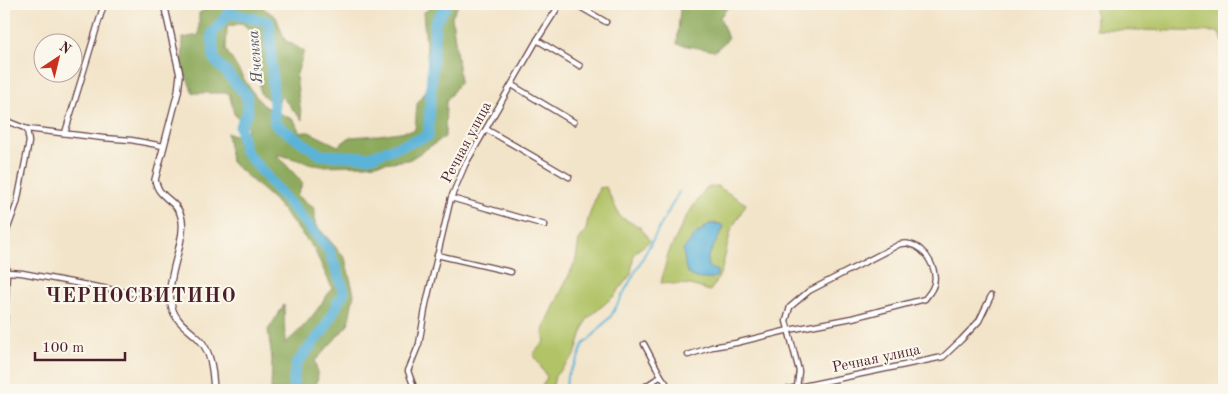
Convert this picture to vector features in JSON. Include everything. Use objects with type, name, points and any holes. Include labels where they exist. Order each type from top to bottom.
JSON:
[{"type":"street","points":[[65,133],[104,4]]},
{"type":"street","points":[[164,4],[180,75],[178,92],[155,180],[159,190],[178,208],[182,217],[178,253],[170,283],[170,299],[178,319],[200,341],[207,352],[211,364],[214,390]]},
{"type":"street","name":"Речная улица","points":[[415,390],[408,372],[419,344],[426,304],[451,198],[465,165],[537,40],[560,4]]},
{"type":"street","points":[[575,4],[606,22]]},
{"type":"street","points":[[4,23],[4,32]]},
{"type":"street","points":[[537,40],[580,66]]},
{"type":"street","points":[[512,85],[574,122]]},
{"type":"street","points":[[4,120],[27,128],[131,140],[163,146]]},
{"type":"street","points":[[4,338],[8,272],[4,262],[6,234],[17,203],[29,142],[27,128]]},
{"type":"street","points":[[486,129],[569,178]]},
{"type":"street","points":[[451,198],[544,225]]},
{"type":"street","points":[[688,355],[712,347],[789,330],[852,318],[925,299],[932,290],[934,282],[932,265],[927,256],[918,248],[909,244],[900,244],[809,291],[790,307],[786,322],[789,330],[798,371],[798,387]]},
{"type":"street","points":[[437,255],[511,272]]},
{"type":"street","points":[[8,272],[130,293],[162,294],[170,299]]},
{"type":"street","name":"Речная улица","points":[[784,390],[943,357],[979,322],[991,296]]},
{"type":"street","points":[[644,344],[660,376],[671,390]]},
{"type":"street","points":[[640,390],[660,376]]},
{"type":"green space","points":[[216,4],[258,4],[276,17],[285,40],[304,51],[296,77],[302,120],[281,96],[277,107],[260,93],[256,36],[242,23],[227,27],[226,50],[251,90],[264,106],[294,120],[300,132],[309,132],[338,146],[350,137],[415,130],[417,104],[430,84],[423,13],[436,4],[459,4],[452,16],[460,82],[446,101],[445,137],[409,160],[366,165],[320,166],[276,154],[303,183],[297,195],[315,209],[315,224],[345,258],[354,294],[348,325],[315,361],[318,379],[311,390],[271,390],[272,359],[268,330],[284,305],[285,343],[311,318],[332,288],[314,249],[274,200],[231,162],[227,133],[244,137],[248,127],[234,114],[229,93],[193,93],[182,65],[183,38],[199,35],[199,13]]},
{"type":"green space","points":[[672,4],[731,4],[720,17],[728,39],[715,51],[677,44],[680,8]]},
{"type":"green space","points":[[1095,4],[1224,4],[1224,43],[1218,32],[1096,29]]},
{"type":"green space","points":[[717,186],[746,204],[731,230],[722,269],[717,281],[710,291],[691,285],[661,283],[668,254],[686,217],[706,188]],"holes":[[[709,224],[720,224],[724,227],[707,258],[707,266],[695,235]]]},
{"type":"green space","points":[[606,187],[620,217],[640,227],[650,241],[634,253],[631,274],[614,296],[587,319],[575,355],[555,376],[552,390],[540,390],[547,377],[533,354],[545,341],[544,328],[576,260],[579,240],[586,230],[599,188]]},
{"type":"water","points":[[710,224],[720,224],[724,227],[708,257],[707,266],[717,271],[717,276],[710,279],[700,279],[691,276],[686,270],[683,250],[695,235]]},
{"type":"waterway","name":"Яченка","points":[[294,390],[296,364],[325,328],[344,291],[329,250],[244,150],[240,126],[248,112],[247,96],[214,59],[212,33],[229,13],[269,22],[275,124],[321,155],[369,157],[428,136],[435,23],[447,4]]},
{"type":"waterway","points":[[566,390],[567,376],[578,359],[583,344],[611,316],[679,192]]},
{"type":"district","name":"ЧЕРНОСВИТИНО","points":[[141,295]]}]
